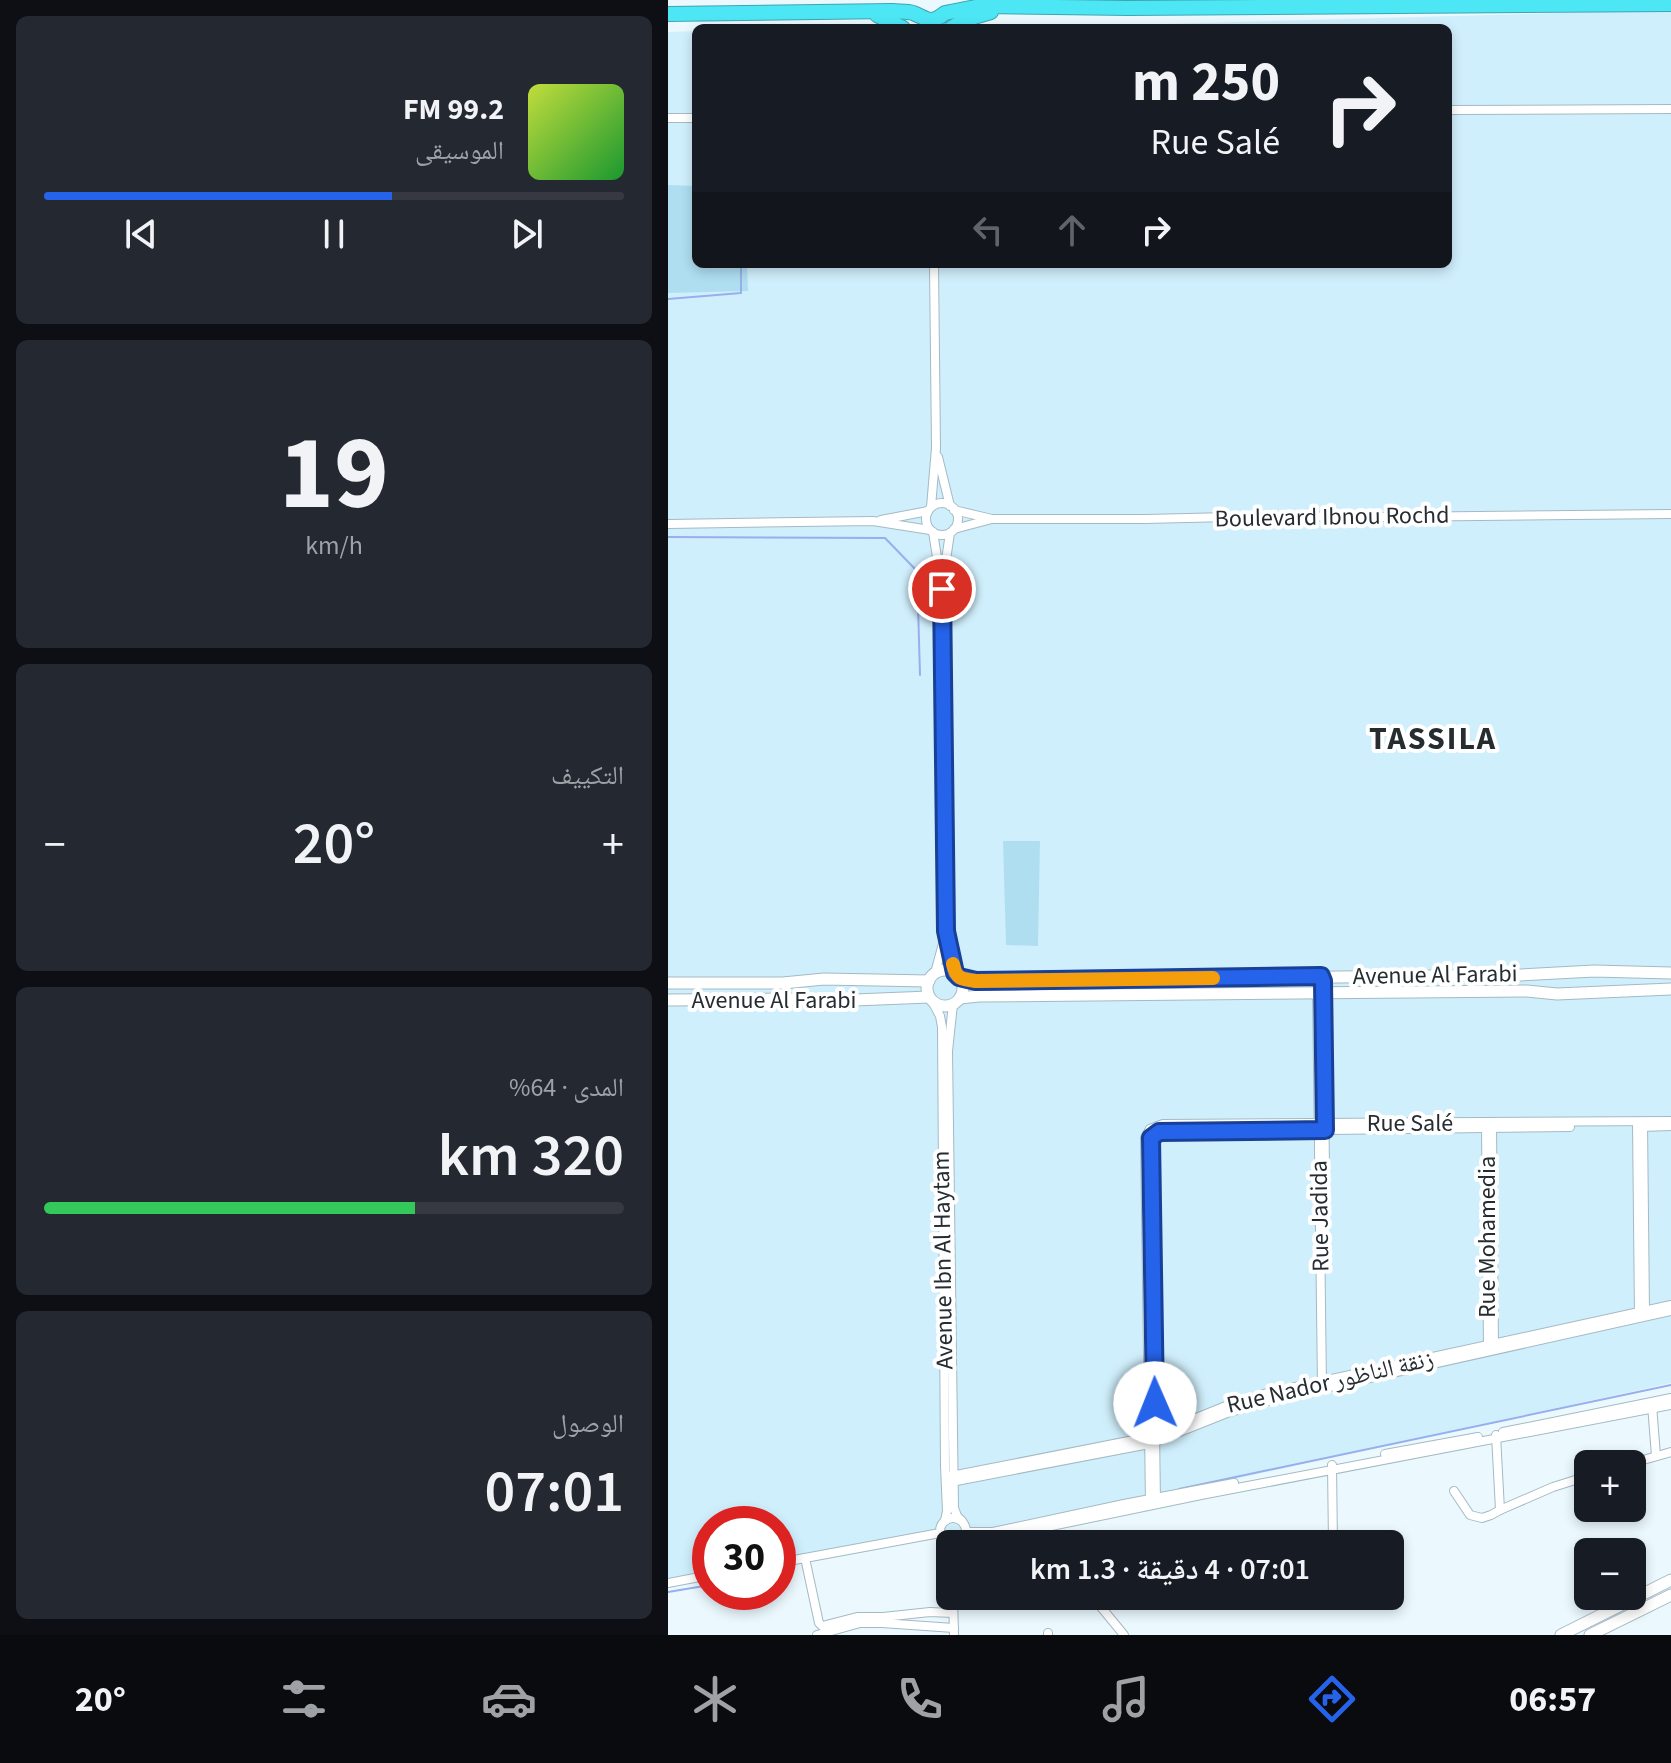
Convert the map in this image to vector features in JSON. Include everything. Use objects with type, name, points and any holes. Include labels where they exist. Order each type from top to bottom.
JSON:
[{"type":"highway","points":[[668,14],[865,11],[916,15],[930,20],[972,7],[1671,4]]},
{"type":"highway","points":[[958,24],[1010,8]]},
{"type":"highway","points":[[865,11],[896,24]]},
{"type":"street","points":[[1452,110],[1671,109]]},
{"type":"street","points":[[668,118],[692,118]]},
{"type":"street","points":[[934,268],[936,448],[926,522],[931,531],[942,589],[946,931],[957,975],[963,986],[956,1001],[942,1006],[930,999],[927,987],[946,931]]},
{"type":"street","points":[[936,448],[952,508],[958,519],[952,531],[942,589]]},
{"type":"street","points":[[873,521],[929,509],[940,503],[952,508]]},
{"type":"street","name":"Boulevard Ibnou Rochd","points":[[952,508],[992,519],[1671,514]]},
{"type":"street","name":"Boulevard Ibnou Rochd","points":[[952,531],[992,519]]},
{"type":"street","points":[[668,524],[873,521],[940,535],[952,531]]},
{"type":"street","points":[[932,977],[945,970],[957,975]]},
{"type":"street","name":"Avenue Al Farabi","points":[[957,975],[984,981],[1521,975],[1594,971],[1671,973]]},
{"type":"street","name":"Rue Jadida","points":[[1321,976],[1317,984],[1320,994],[1324,1385]]},
{"type":"street","name":"Avenue Al Farabi","points":[[668,983],[783,983],[932,977]]},
{"type":"street","name":"Avenue Al Farabi","points":[[956,1001],[989,995],[1527,991],[1557,994],[1671,989]]},
{"type":"street","name":"Avenue Al Farabi","points":[[668,1000],[930,999]]},
{"type":"street","name":"Avenue Ibn Al Haytam","points":[[930,999],[940,1016],[942,1027],[950,1479],[945,1521]]},
{"type":"street","name":"Avenue Ibn Al Haytam","points":[[948,1330],[948,1051],[956,1001]]},
{"type":"street","points":[[1640,1124],[1642,1315]]},
{"type":"street","name":"Rue Salé","points":[[1152,1439],[1145,1138],[1156,1126],[1671,1124]]},
{"type":"street","name":"Rue Mohamedia","points":[[1489,1125],[1491,1348]]},
{"type":"street","name":"Rue Nador زنقة الناظور","points":[[1642,1315],[1671,1305]]},
{"type":"street","name":"Rue Nador زنقة الناظور","points":[[950,1479],[1152,1439],[1251,1398],[1671,1311]]},
{"type":"street","points":[[1004,1530],[1496,1436],[1652,1405],[1671,1398]]},
{"type":"street","points":[[1652,1405],[1671,1405]]},
{"type":"street","points":[[1652,1405],[1656,1456]]},
{"type":"street","points":[[1496,1436],[1500,1510]]},
{"type":"street","points":[[1152,1439],[1153,1502]]},
{"type":"street","points":[[1646,1459],[1671,1452]]},
{"type":"street","points":[[1332,1467],[1333,1530]]},
{"type":"street","name":"Avenue Ibn Al Haytam","points":[[950,1479],[954,1510],[962,1521]]},
{"type":"street","points":[[1454,1491],[1466,1512],[1476,1518],[1491,1515],[1574,1480]]},
{"type":"street","points":[[940,1530],[945,1521],[955,1518],[962,1521],[963,1530]]},
{"type":"street","points":[[796,1560],[936,1534]]},
{"type":"street","points":[[805,1558],[819,1624],[823,1626],[842,1624],[860,1623],[882,1623],[954,1631],[953,1613],[857,1617],[842,1624],[817,1635]]},
{"type":"street","points":[[668,1583],[692,1578]]},
{"type":"street","points":[[1561,1635],[1671,1580]]},
{"type":"street","points":[[1590,1635],[1671,1595]]},
{"type":"street","points":[[1103,1610],[1124,1635]]},
{"type":"shaded area","points":[[1671,10],[1671,1383],[1002,1530],[936,1530],[936,1536],[796,1557],[796,1506],[692,1506],[692,1575],[668,1579],[668,32],[692,31],[692,268],[1452,268],[1452,24],[1162,24]]},
{"type":"shaded area","points":[[668,185],[692,186],[692,268],[747,268],[748,291],[668,293]]},
{"type":"shaded area","points":[[1003,841],[1040,841],[1038,946],[1006,945]]},
{"type":"waterway","points":[[668,299],[741,293],[741,268]]},
{"type":"waterway","points":[[668,537],[885,538],[917,571],[920,675]]},
{"type":"waterway","points":[[1179,1489],[1671,1385]]},
{"type":"waterway","points":[[668,1592],[692,1588]]},
{"type":"slow traffic","points":[[953,964],[959,977],[976,981],[1213,978]]},
{"type":"district","name":"TASSILA","points":[[1433,739]]},
{"type":"route","points":[[942,589],[946,931],[955,973],[976,981],[1321,976],[1323,981],[1325,1130],[1159,1132],[1151,1138],[1155,1403]]}]
